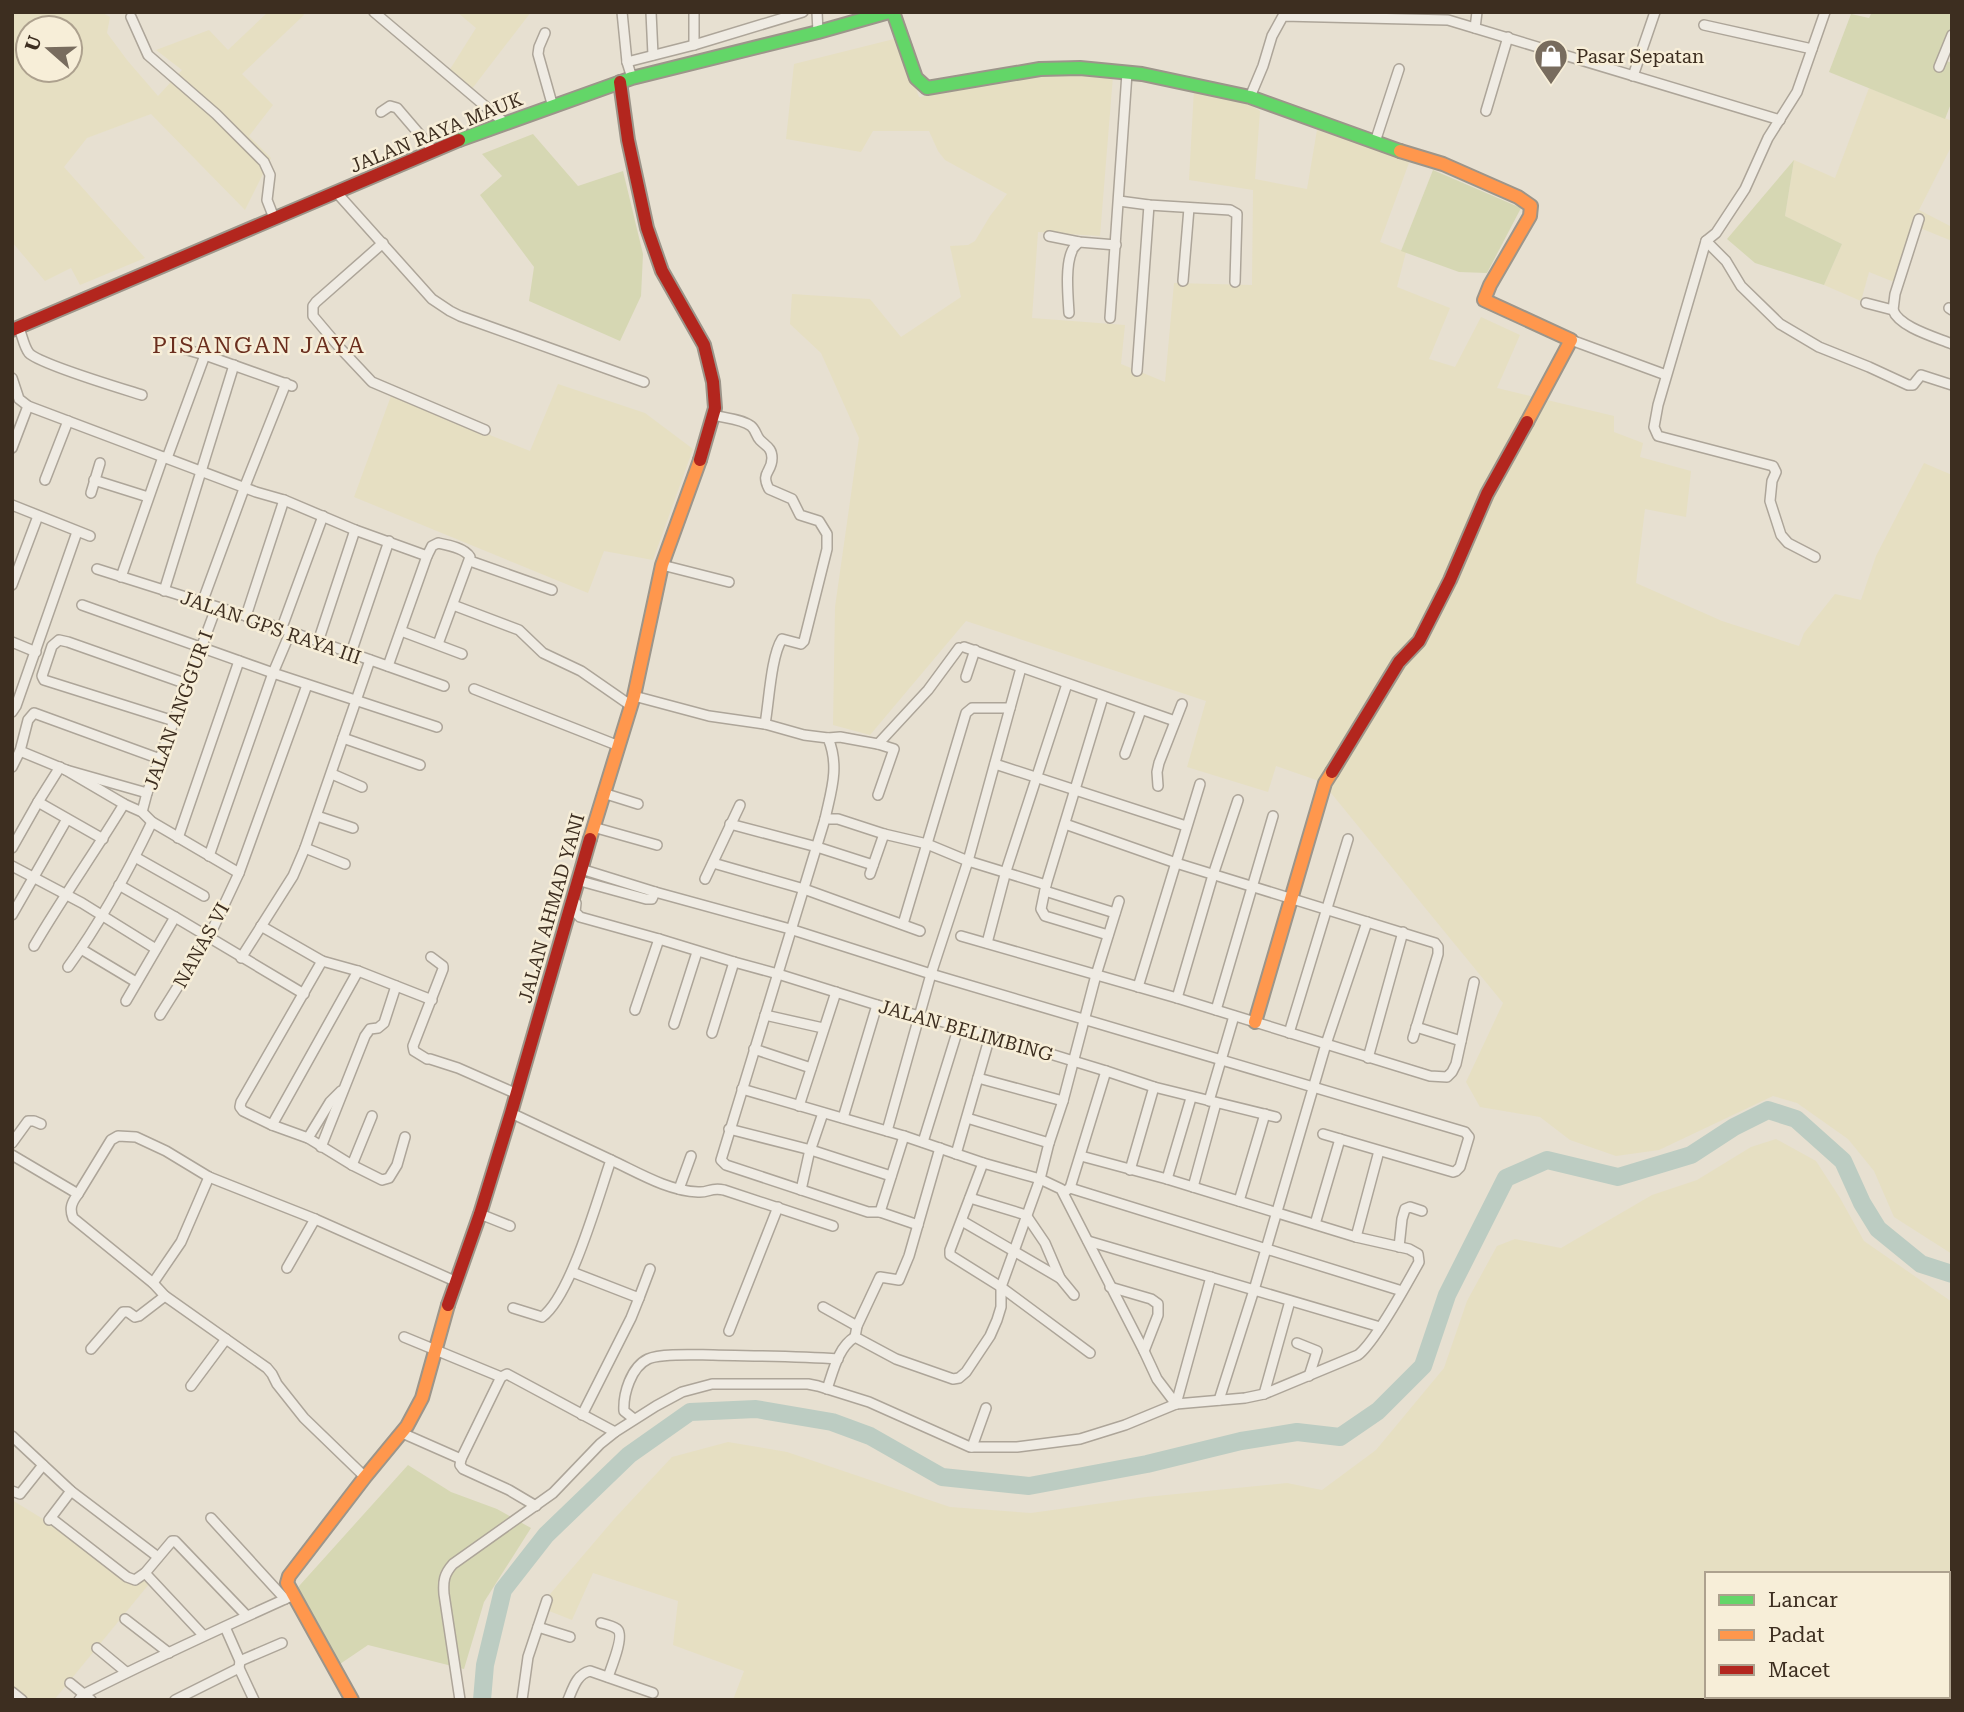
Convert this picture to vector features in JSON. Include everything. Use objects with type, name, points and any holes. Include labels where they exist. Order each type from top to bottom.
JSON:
[{"type":"street","points":[[374,12],[505,123]]},
{"type":"street","points":[[622,12],[626,80]]},
{"type":"street","points":[[651,12],[653,55]]},
{"type":"street","points":[[694,12],[694,45]]},
{"type":"street","points":[[626,62],[694,45],[803,12]]},
{"type":"street","points":[[817,12],[818,32]]},
{"type":"street","points":[[891,12],[916,78],[927,88],[1040,69],[1080,68],[1142,74],[1250,97],[1415,158],[1443,164],[1518,197],[1531,206],[1530,216],[1484,300],[1571,340],[1666,375]]},
{"type":"street","name":"JALAN RAYA MAUK","points":[[16,329],[433,150],[505,123],[626,80],[818,32],[851,18],[891,12]]},
{"type":"street","points":[[1475,27],[1477,12]]},
{"type":"street","points":[[1633,76],[1655,12]]},
{"type":"street","points":[[1815,557],[1786,542],[1781,535],[1770,501],[1776,472],[1773,466],[1656,435],[1654,428],[1666,375],[1706,241],[1716,233],[1745,189],[1768,138],[1797,92],[1825,12]]},
{"type":"street","points":[[1250,97],[1272,36],[1283,16],[1448,20],[1780,120]]},
{"type":"street","points":[[131,17],[150,57],[216,114],[264,162],[270,175],[267,200],[274,218]]},
{"type":"street","points":[[1704,25],[1812,49]]},
{"type":"street","points":[[545,33],[538,54],[553,107]]},
{"type":"street","points":[[1938,67],[1952,35]]},
{"type":"street","points":[[1486,111],[1508,37]]},
{"type":"street","points":[[1375,142],[1399,69]]},
{"type":"street","points":[[1110,318],[1128,73]]},
{"type":"street","name":"JALAN AHMAD YANI","points":[[289,1597],[290,1573],[402,1433],[422,1398],[433,1350],[480,1214],[584,874],[593,827],[632,700],[662,565],[701,457],[715,408],[714,389],[704,345],[662,271],[647,228],[628,140],[626,80]]},
{"type":"street","points":[[382,112],[390,106],[397,108],[433,150]]},
{"type":"street","points":[[337,193],[432,299],[450,311],[644,382]]},
{"type":"street","points":[[1119,201],[1230,210],[1237,214],[1235,282]]},
{"type":"street","points":[[1137,371],[1149,205]]},
{"type":"street","points":[[1183,281],[1189,208]]},
{"type":"street","points":[[1919,219],[1895,295],[1893,310],[1896,317],[1908,326],[1952,344]]},
{"type":"street","points":[[1049,236],[1116,245]]},
{"type":"street","points":[[1706,241],[1726,261],[1741,286],[1772,317],[1819,347],[1908,385],[1913,385],[1922,375],[1952,385]]},
{"type":"street","points":[[1069,313],[1070,260],[1072,250],[1079,242]]},
{"type":"street","points":[[383,243],[313,304],[314,318],[372,382],[485,430]]},
{"type":"street","points":[[1866,303],[1893,310]]},
{"type":"street","points":[[16,329],[33,356],[142,395]]},
{"type":"street","points":[[1255,1022],[1325,783],[1399,662],[1419,641],[1450,580],[1487,494],[1571,340]]},
{"type":"street","points":[[184,349],[289,384],[244,486],[202,603]]},
{"type":"street","points":[[121,577],[148,497],[205,355]]},
{"type":"street","points":[[164,591],[234,365]]},
{"type":"street","points":[[12,378],[19,399],[28,406],[427,556]]},
{"type":"street","points":[[12,448],[28,406]]},
{"type":"street","points":[[713,415],[752,427],[772,456],[764,480],[769,489],[792,499],[800,515],[817,519],[827,534],[827,549],[804,641],[801,644],[782,639],[779,643],[774,659],[765,724]]},
{"type":"street","points":[[45,480],[68,421]]},
{"type":"street","points":[[91,493],[100,463]]},
{"type":"street","points":[[94,480],[148,497]]},
{"type":"street","points":[[246,617],[284,500]]},
{"type":"street","points":[[12,505],[90,536]]},
{"type":"street","points":[[12,585],[38,516]]},
{"type":"street","points":[[209,856],[273,673],[323,516]]},
{"type":"street","points":[[318,642],[355,530]]},
{"type":"street","points":[[12,712],[36,652],[77,532]]},
{"type":"street","points":[[351,653],[388,541]]},
{"type":"street","points":[[388,666],[427,556],[432,546],[438,543],[467,552],[470,561],[438,645]]},
{"type":"street","points":[[470,561],[552,590]]},
{"type":"street","points":[[662,565],[729,582]]},
{"type":"street","name":"JALAN GPS RAYA III","points":[[97,569],[246,617],[444,686]]},
{"type":"street","points":[[82,605],[307,685],[437,727]]},
{"type":"street","points":[[453,605],[519,630],[543,653],[632,700],[765,724],[804,735],[840,737],[894,749],[878,795]]},
{"type":"street","name":"JALAN ANGGUR I","points":[[142,812],[216,608]]},
{"type":"street","points":[[401,631],[463,654]]},
{"type":"street","points":[[174,721],[44,680],[42,676],[53,644],[59,640],[68,642],[187,684]]},
{"type":"street","points":[[12,642],[36,652]]},
{"type":"street","points":[[878,744],[928,690],[961,647],[1175,721]]},
{"type":"street","points":[[966,677],[975,650]]},
{"type":"street","points":[[241,958],[293,876],[332,774],[370,660]]},
{"type":"street","points":[[178,838],[239,661]]},
{"type":"street","points":[[887,1131],[930,974],[968,861],[1021,668]]},
{"type":"street","points":[[987,943],[1006,872],[1067,684]]},
{"type":"street","name":"NANAS VI","points":[[160,1015],[209,937],[239,873],[307,685]]},
{"type":"street","points":[[474,690],[619,746]]},
{"type":"street","points":[[1103,697],[1041,909],[1045,916],[1108,935]]},
{"type":"street","points":[[1158,786],[1159,763],[1182,704]]},
{"type":"street","points":[[903,924],[966,713],[972,708],[1010,708]]},
{"type":"street","points":[[1125,754],[1141,710]]},
{"type":"street","points":[[12,767],[20,751],[28,720],[36,713],[160,759]]},
{"type":"street","points":[[344,737],[420,765]]},
{"type":"street","points":[[828,738],[835,764],[825,820],[721,1155],[722,1162],[868,1212],[880,1212],[918,1225]]},
{"type":"street","points":[[20,751],[63,769],[147,793]]},
{"type":"street","points":[[995,764],[1186,826]]},
{"type":"street","points":[[63,769],[142,812],[152,822],[239,873]]},
{"type":"street","points":[[12,848],[38,802],[63,769]]},
{"type":"street","points":[[332,774],[362,787]]},
{"type":"street","points":[[1138,987],[1200,784]]},
{"type":"street","points":[[603,793],[638,804]]},
{"type":"street","points":[[1177,998],[1238,800]]},
{"type":"street","points":[[38,802],[103,839]]},
{"type":"street","points":[[34,946],[124,804]]},
{"type":"street","points":[[705,879],[740,804]]},
{"type":"street","points":[[317,816],[353,828]]},
{"type":"street","points":[[1216,1010],[1273,816]]},
{"type":"street","points":[[12,915],[67,819]]},
{"type":"street","points":[[825,820],[838,819],[927,845],[1115,913]]},
{"type":"street","points":[[68,967],[119,886],[152,822]]},
{"type":"street","points":[[730,824],[817,847],[872,869],[884,834]]},
{"type":"street","points":[[1065,824],[1213,875],[1434,943],[1439,950],[1413,1038]]},
{"type":"street","points":[[593,827],[657,845]]},
{"type":"street","points":[[1289,1033],[1348,839]]},
{"type":"street","points":[[305,848],[345,864]]},
{"type":"street","points":[[135,858],[204,896]]},
{"type":"street","points":[[713,863],[804,889],[920,931]]},
{"type":"street","points":[[12,866],[82,903],[156,949]]},
{"type":"street","points":[[584,874],[790,929],[930,974],[1469,1134],[1460,1167],[1455,1172],[1323,1134]]},
{"type":"street","name":"JALAN BELIMBING","points":[[584,874],[576,907],[577,915],[877,1005],[959,1026],[1191,1098],[1276,1117]]},
{"type":"street","points":[[119,886],[304,994]]},
{"type":"street","points":[[855,1337],[896,1359],[947,1377],[959,1378],[976,1359],[1000,1313],[1001,1287],[1040,1179],[1083,1020],[1119,901]]},
{"type":"street","points":[[126,1000],[175,917]]},
{"type":"street","points":[[1219,1400],[1326,1044],[1367,922]]},
{"type":"street","points":[[261,926],[322,961],[358,971],[432,1000]]},
{"type":"street","points":[[1368,1058],[1403,932]]},
{"type":"street","points":[[961,936],[1177,998],[1430,1076],[1447,1077],[1456,1064],[1474,982]]},
{"type":"street","points":[[635,1010],[659,939]]},
{"type":"street","points":[[81,949],[136,982]]},
{"type":"street","points":[[674,1024],[697,952]]},
{"type":"street","points":[[431,957],[443,966],[413,1046],[414,1051],[427,1059],[458,1068],[517,1094]]},
{"type":"street","points":[[322,961],[240,1104],[243,1111],[307,1138],[380,1179],[387,1179],[397,1165],[405,1137]]},
{"type":"street","points":[[712,1033],[734,962]]},
{"type":"street","points":[[272,1125],[358,971]]},
{"type":"street","points":[[321,1147],[367,1031],[384,1023],[396,986]]},
{"type":"street","points":[[799,1105],[836,992]]},
{"type":"street","points":[[843,1118],[877,1005]]},
{"type":"street","points":[[765,1015],[823,1028]]},
{"type":"street","points":[[1193,1187],[1234,1016]]},
{"type":"street","points":[[923,1142],[959,1026]]},
{"type":"street","points":[[1416,1027],[1461,1041]]},
{"type":"street","points":[[956,1154],[990,1037]]},
{"type":"street","points":[[754,1049],[811,1068]]},
{"type":"street","points":[[1106,1071],[1081,1156],[1067,1190],[1110,1287],[1157,1379],[1176,1404]]},
{"type":"street","points":[[978,1078],[1063,1101]]},
{"type":"street","points":[[307,1138],[330,1102],[344,1087]]},
{"type":"street","points":[[1130,1170],[1154,1087]]},
{"type":"street","points":[[742,1089],[904,1136],[1067,1190],[1402,1291]]},
{"type":"street","points":[[1167,1179],[1191,1098]]},
{"type":"street","points":[[511,1113],[679,1189],[699,1193],[717,1188],[833,1226]]},
{"type":"street","points":[[801,1190],[823,1113]]},
{"type":"street","points":[[1239,1201],[1265,1114]]},
{"type":"street","points":[[352,1165],[372,1116]]},
{"type":"street","points":[[967,1118],[1049,1143]]},
{"type":"street","points":[[12,1143],[28,1121],[41,1124]]},
{"type":"street","points":[[729,1129],[811,1150],[891,1176]]},
{"type":"street","points":[[365,1477],[304,1418],[267,1368],[165,1296],[153,1283],[73,1218],[71,1208],[111,1140],[118,1136],[136,1137],[154,1144],[209,1177],[315,1219],[457,1282]]},
{"type":"street","points":[[880,1212],[904,1136]]},
{"type":"street","points":[[1315,1224],[1340,1139]]},
{"type":"street","points":[[827,1389],[838,1359],[849,1341],[855,1337],[857,1326],[880,1277],[899,1280],[909,1256],[940,1148]]},
{"type":"street","points":[[1356,1237],[1379,1151]]},
{"type":"street","points":[[12,1154],[78,1194]]},
{"type":"street","points":[[679,1189],[691,1156]]},
{"type":"street","points":[[460,1700],[447,1620],[444,1575],[453,1564],[536,1506],[615,1432],[682,1392],[712,1384],[808,1384],[869,1402],[972,1447],[1017,1447],[1080,1439],[1125,1425],[1176,1404],[1264,1394],[1358,1355],[1380,1327],[1420,1258],[1409,1249],[1356,1237],[1167,1179],[1081,1156]]},
{"type":"street","points":[[513,1308],[536,1316],[545,1316],[572,1272],[611,1160]]},
{"type":"street","points":[[983,1163],[950,1255],[1001,1287],[1090,1353]]},
{"type":"street","points":[[153,1283],[181,1242],[209,1177]]},
{"type":"street","points":[[970,1198],[1026,1215],[1045,1243],[1060,1278],[1074,1295]]},
{"type":"street","points":[[729,1331],[778,1207]]},
{"type":"street","points":[[1399,1247],[1405,1209],[1410,1207],[1422,1211]]},
{"type":"street","points":[[480,1214],[510,1226]]},
{"type":"street","points":[[287,1268],[315,1219]]},
{"type":"street","points":[[962,1221],[1060,1278]]},
{"type":"street","points":[[1088,1241],[1380,1327]]},
{"type":"street","points":[[582,1415],[631,1318],[650,1269]]},
{"type":"street","points":[[572,1272],[639,1298]]},
{"type":"street","points":[[1176,1404],[1211,1277]]},
{"type":"street","points":[[1110,1287],[1151,1299],[1158,1304],[1158,1315],[1144,1351]]},
{"type":"street","points":[[91,1349],[122,1312],[139,1316],[165,1296]]},
{"type":"street","points":[[1264,1394],[1290,1301]]},
{"type":"street","points":[[823,1307],[857,1326]]},
{"type":"street","points":[[404,1337],[501,1377]]},
{"type":"street","points":[[191,1386],[226,1339]]},
{"type":"street","points":[[1297,1343],[1317,1351],[1309,1376]]},
{"type":"street","points":[[634,1419],[624,1411],[624,1393],[641,1365],[649,1358],[681,1355],[773,1355],[838,1359]]},
{"type":"street","points":[[536,1506],[460,1465],[501,1377],[507,1374],[615,1432]]},
{"type":"street","points":[[972,1447],[986,1408]]},
{"type":"street","points":[[402,1433],[461,1460]]},
{"type":"street","points":[[12,1436],[71,1491],[158,1557]]},
{"type":"street","points":[[12,1491],[20,1494],[43,1465]]},
{"type":"street","points":[[71,1491],[50,1519],[130,1578],[135,1580],[145,1573],[172,1541],[175,1541],[246,1615]]},
{"type":"street","points":[[211,1518],[289,1597],[352,1700]]},
{"type":"street","points":[[145,1573],[203,1635]]},
{"type":"street","points":[[69,1683],[85,1698],[127,1672],[289,1597]]},
{"type":"street","points":[[522,1700],[528,1657],[547,1600]]},
{"type":"street","points":[[125,1619],[169,1653]]},
{"type":"street","points":[[601,1623],[617,1629],[620,1634],[608,1677]]},
{"type":"street","points":[[538,1626],[570,1637]]},
{"type":"street","points":[[225,1627],[254,1700]]},
{"type":"street","points":[[175,1700],[282,1643]]},
{"type":"street","points":[[97,1648],[127,1672]]},
{"type":"street","points":[[568,1700],[575,1684],[584,1673],[593,1671],[653,1693]]},
{"type":"street","points":[[12,1692],[22,1700]]},
{"type":"shaded area","points":[[12,12],[101,12],[110,17],[107,33],[158,96],[182,70],[156,50],[209,30],[228,50],[268,12],[302,12],[304,15],[242,74],[273,105],[249,136],[271,158],[245,210],[151,114],[87,138],[64,167],[145,258],[80,285],[71,268],[45,281],[12,242]]},
{"type":"shaded area","points":[[457,12],[531,12],[468,94],[447,74],[476,28]]},
{"type":"shaded area","points":[[898,38],[919,97],[1056,74],[1113,76],[1100,236],[1038,232],[1032,318],[1125,325],[1121,364],[1165,382],[1174,283],[1252,285],[1253,190],[1189,180],[1194,89],[1231,94],[1260,111],[1255,179],[1307,189],[1317,130],[1410,160],[1380,242],[1406,252],[1397,287],[1450,308],[1429,359],[1455,367],[1481,317],[1520,335],[1497,388],[1614,416],[1614,432],[1643,443],[1640,457],[1691,471],[1686,517],[1645,509],[1636,583],[1722,621],[1799,646],[1804,633],[1835,594],[1861,600],[1876,556],[1924,463],[1952,475],[1952,1254],[1894,1217],[1874,1171],[1848,1139],[1797,1103],[1773,1096],[1659,1150],[1616,1156],[1570,1140],[1540,1117],[1480,1107],[1466,1082],[1503,1003],[1322,782],[1276,766],[1268,792],[1187,767],[1206,701],[966,621],[870,735],[833,725],[835,607],[859,438],[821,353],[790,324],[792,294],[870,299],[901,337],[961,297],[950,246],[968,245],[975,241],[1007,194],[945,160],[929,131],[873,131],[861,152],[786,139],[794,64]]},
{"type":"shaded area","points":[[1869,88],[1952,121],[1952,145],[1919,210],[1952,227],[1952,241],[1915,226],[1899,284],[1869,272],[1861,301],[1824,285],[1842,244],[1785,216],[1794,160],[1835,178]]},
{"type":"shaded area","points":[[558,384],[645,413],[693,449],[653,560],[604,551],[588,593],[354,497],[391,396],[530,451]]},
{"type":"shaded area","points":[[1776,1139],[1816,1161],[1864,1241],[1952,1302],[1952,1700],[733,1700],[744,1671],[673,1645],[678,1601],[593,1573],[572,1620],[539,1607],[615,1518],[672,1457],[728,1442],[787,1452],[950,1507],[1031,1513],[1146,1497],[1287,1483],[1322,1490],[1376,1450],[1444,1368],[1467,1301],[1497,1246],[1515,1239],[1561,1248],[1652,1195],[1697,1180],[1751,1147]]},
{"type":"shaded area","points":[[12,1500],[149,1584],[54,1700],[25,1700],[12,1688]]},
{"type":"green space","points":[[1872,12],[1952,12],[1952,33],[1941,59],[1952,63],[1952,101],[1945,119],[1829,72],[1851,14],[1869,18]]},
{"type":"green space","points":[[533,134],[578,186],[623,171],[643,254],[641,296],[620,341],[529,301],[534,267],[480,195],[502,176],[482,154]]},
{"type":"green space","points":[[1794,160],[1785,216],[1842,244],[1824,285],[1755,263],[1727,239]]},
{"type":"green space","points":[[1433,170],[1521,208],[1487,273],[1459,272],[1401,251]]},
{"type":"green space","points":[[408,1465],[451,1492],[497,1509],[531,1528],[484,1602],[464,1669],[368,1645],[340,1664],[291,1595]]},
{"type":"waterway","points":[[482,1700],[485,1665],[503,1590],[546,1535],[629,1455],[690,1412],[756,1409],[832,1422],[870,1436],[942,1477],[1029,1486],[1147,1464],[1241,1441],[1297,1432],[1340,1437],[1378,1411],[1423,1366],[1447,1295],[1506,1178],[1547,1160],[1618,1177],[1691,1155],[1734,1127],[1768,1110],[1796,1119],[1843,1161],[1862,1203],[1878,1229],[1921,1264],[1952,1274]]},
{"type":"traffic: fast","points":[[459,140],[632,78],[889,12]]},
{"type":"traffic: fast","points":[[893,12],[916,78],[927,88],[1040,69],[1080,68],[1142,74],[1250,97],[1400,151]]},
{"type":"traffic: slow","points":[[1400,151],[1443,164],[1518,197],[1531,206],[1530,216],[1484,300],[1571,340],[1527,422]]},
{"type":"traffic: slow","points":[[590,839],[634,696],[662,565],[700,460]]},
{"type":"traffic: slow","points":[[1255,1022],[1325,783],[1332,772]]},
{"type":"traffic: slow","points":[[352,1700],[287,1583],[289,1576],[407,1426],[422,1398],[448,1305]]},
{"type":"traffic: jam","points":[[620,82],[628,140],[647,228],[662,271],[704,345],[713,382],[715,408],[700,460]]},
{"type":"traffic: jam","points":[[12,330],[459,140]]},
{"type":"traffic: jam","points":[[1332,772],[1399,662],[1419,641],[1450,580],[1487,494],[1527,422]]},
{"type":"traffic: jam","points":[[448,1305],[511,1113],[590,839]]},
{"type":"place","name":"Pasar Sepatan","points":[[1551,86]]},
{"type":"district","name":"PISANGAN JAYA","points":[[259,345]]}]
